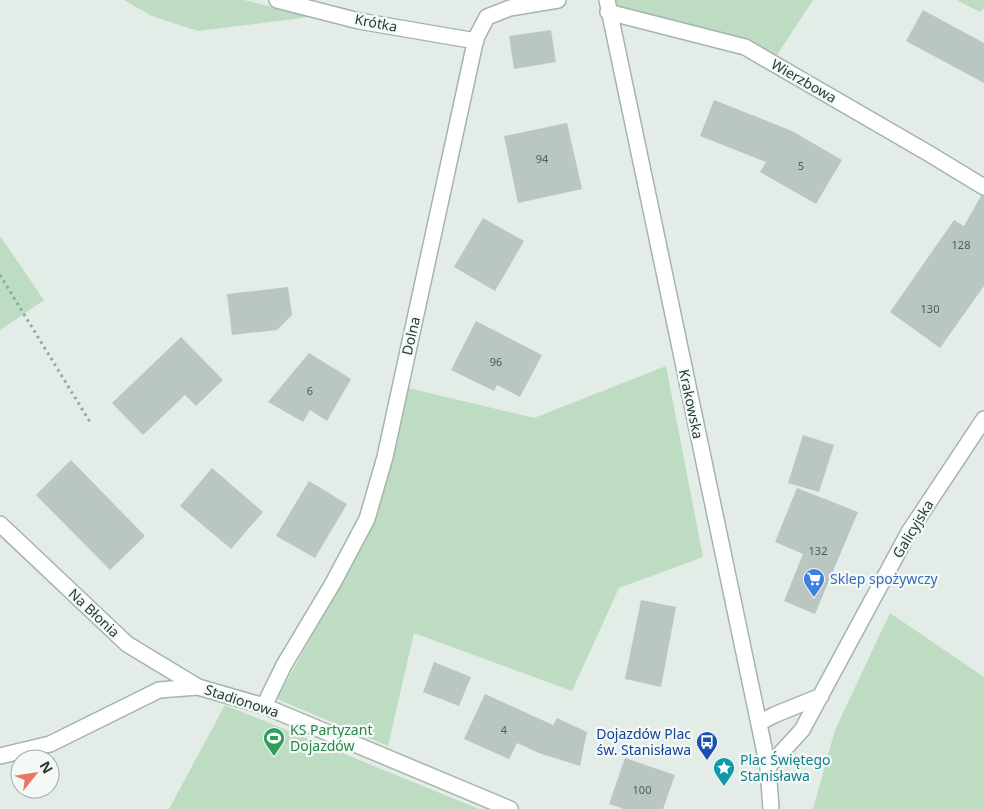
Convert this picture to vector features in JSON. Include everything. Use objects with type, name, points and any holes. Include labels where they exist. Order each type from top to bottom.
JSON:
[{"type":"street","name":"Krótka","points":[[277,0],[358,21],[476,41]]},
{"type":"street","name":"Dolna","points":[[264,706],[284,665],[333,583],[367,519],[384,457],[476,41],[486,17],[510,8],[558,0]]},
{"type":"street","name":"Wierzbowa","points":[[608,6],[745,47],[984,187]]},
{"type":"street","name":"Krakowska","points":[[608,6],[768,767],[771,809]]},
{"type":"street","name":"Galicyjska","points":[[768,767],[802,730],[909,532],[984,419]]},
{"type":"street","name":"Na Błonia","points":[[0,524],[127,644],[198,687]]},
{"type":"street","name":"Stadionowa","points":[[0,756],[50,744],[159,690],[198,687],[264,706],[510,809]]},
{"type":"street","points":[[759,723],[821,696]]},
{"type":"path","points":[[0,275],[90,422]]},
{"type":"green space","points":[[124,0],[244,0],[310,17],[198,31],[152,16]]},
{"type":"green space","points":[[614,0],[813,0],[777,55],[615,5]]},
{"type":"green space","points":[[957,0],[984,0],[984,8],[980,12]]},
{"type":"green space","points":[[0,236],[44,300],[0,330]]},
{"type":"green space","points":[[666,366],[703,557],[619,588],[572,691],[414,633],[388,746],[277,699],[373,524],[408,388],[534,418]]},
{"type":"green space","points":[[890,613],[984,677],[984,809],[813,809],[835,730]]},
{"type":"green space","name":"KS Partyzant Dojazdów","points":[[225,705],[479,809],[169,809]]},
{"type":"building","points":[[923,10],[984,43],[984,83],[906,41]]},
{"type":"building","points":[[551,30],[556,62],[514,69],[509,36]]},
{"type":"building","points":[[714,100],[792,131],[842,160],[816,204],[760,172],[766,162],[700,136]]},
{"type":"building","points":[[567,123],[582,189],[518,203],[504,136]]},
{"type":"building","points":[[981,196],[984,196],[984,286],[940,348],[890,312],[954,220],[964,226]]},
{"type":"building","points":[[483,218],[524,241],[495,291],[454,267]]},
{"type":"building","points":[[288,287],[292,315],[277,330],[232,335],[227,294]]},
{"type":"building","points":[[476,321],[542,355],[520,397],[497,385],[494,391],[451,370]]},
{"type":"building","points":[[181,337],[223,380],[196,406],[185,395],[143,435],[112,403]]},
{"type":"building","points":[[309,353],[351,379],[327,421],[310,410],[303,422],[268,402]]},
{"type":"building","points":[[803,435],[834,445],[819,492],[788,483]]},
{"type":"building","points":[[71,460],[145,536],[110,570],[36,495]]},
{"type":"building","points":[[212,468],[263,512],[231,549],[180,506]]},
{"type":"building","points":[[309,481],[347,504],[315,558],[276,536]]},
{"type":"building","points":[[797,488],[858,512],[815,614],[784,601],[803,554],[775,542]]},
{"type":"building","points":[[641,600],[676,607],[661,687],[625,679]]},
{"type":"building","points":[[434,662],[471,677],[459,706],[423,692]]},
{"type":"building","points":[[485,694],[553,725],[557,718],[587,732],[580,766],[539,753],[517,743],[509,759],[464,739]]},
{"type":"building","points":[[625,758],[675,775],[663,809],[624,809],[609,804]]},
{"type":"place","name":"Sklep spożywczy","points":[[814,598]]},
{"type":"place","name":"KS Partyzant Dojazdów","points":[[274,757]]},
{"type":"place","name":"Dojazdów Plac św. Stanisława","points":[[707,761]]},
{"type":"place","name":"Plac Świętego Stanisława","points":[[724,787]]}]
